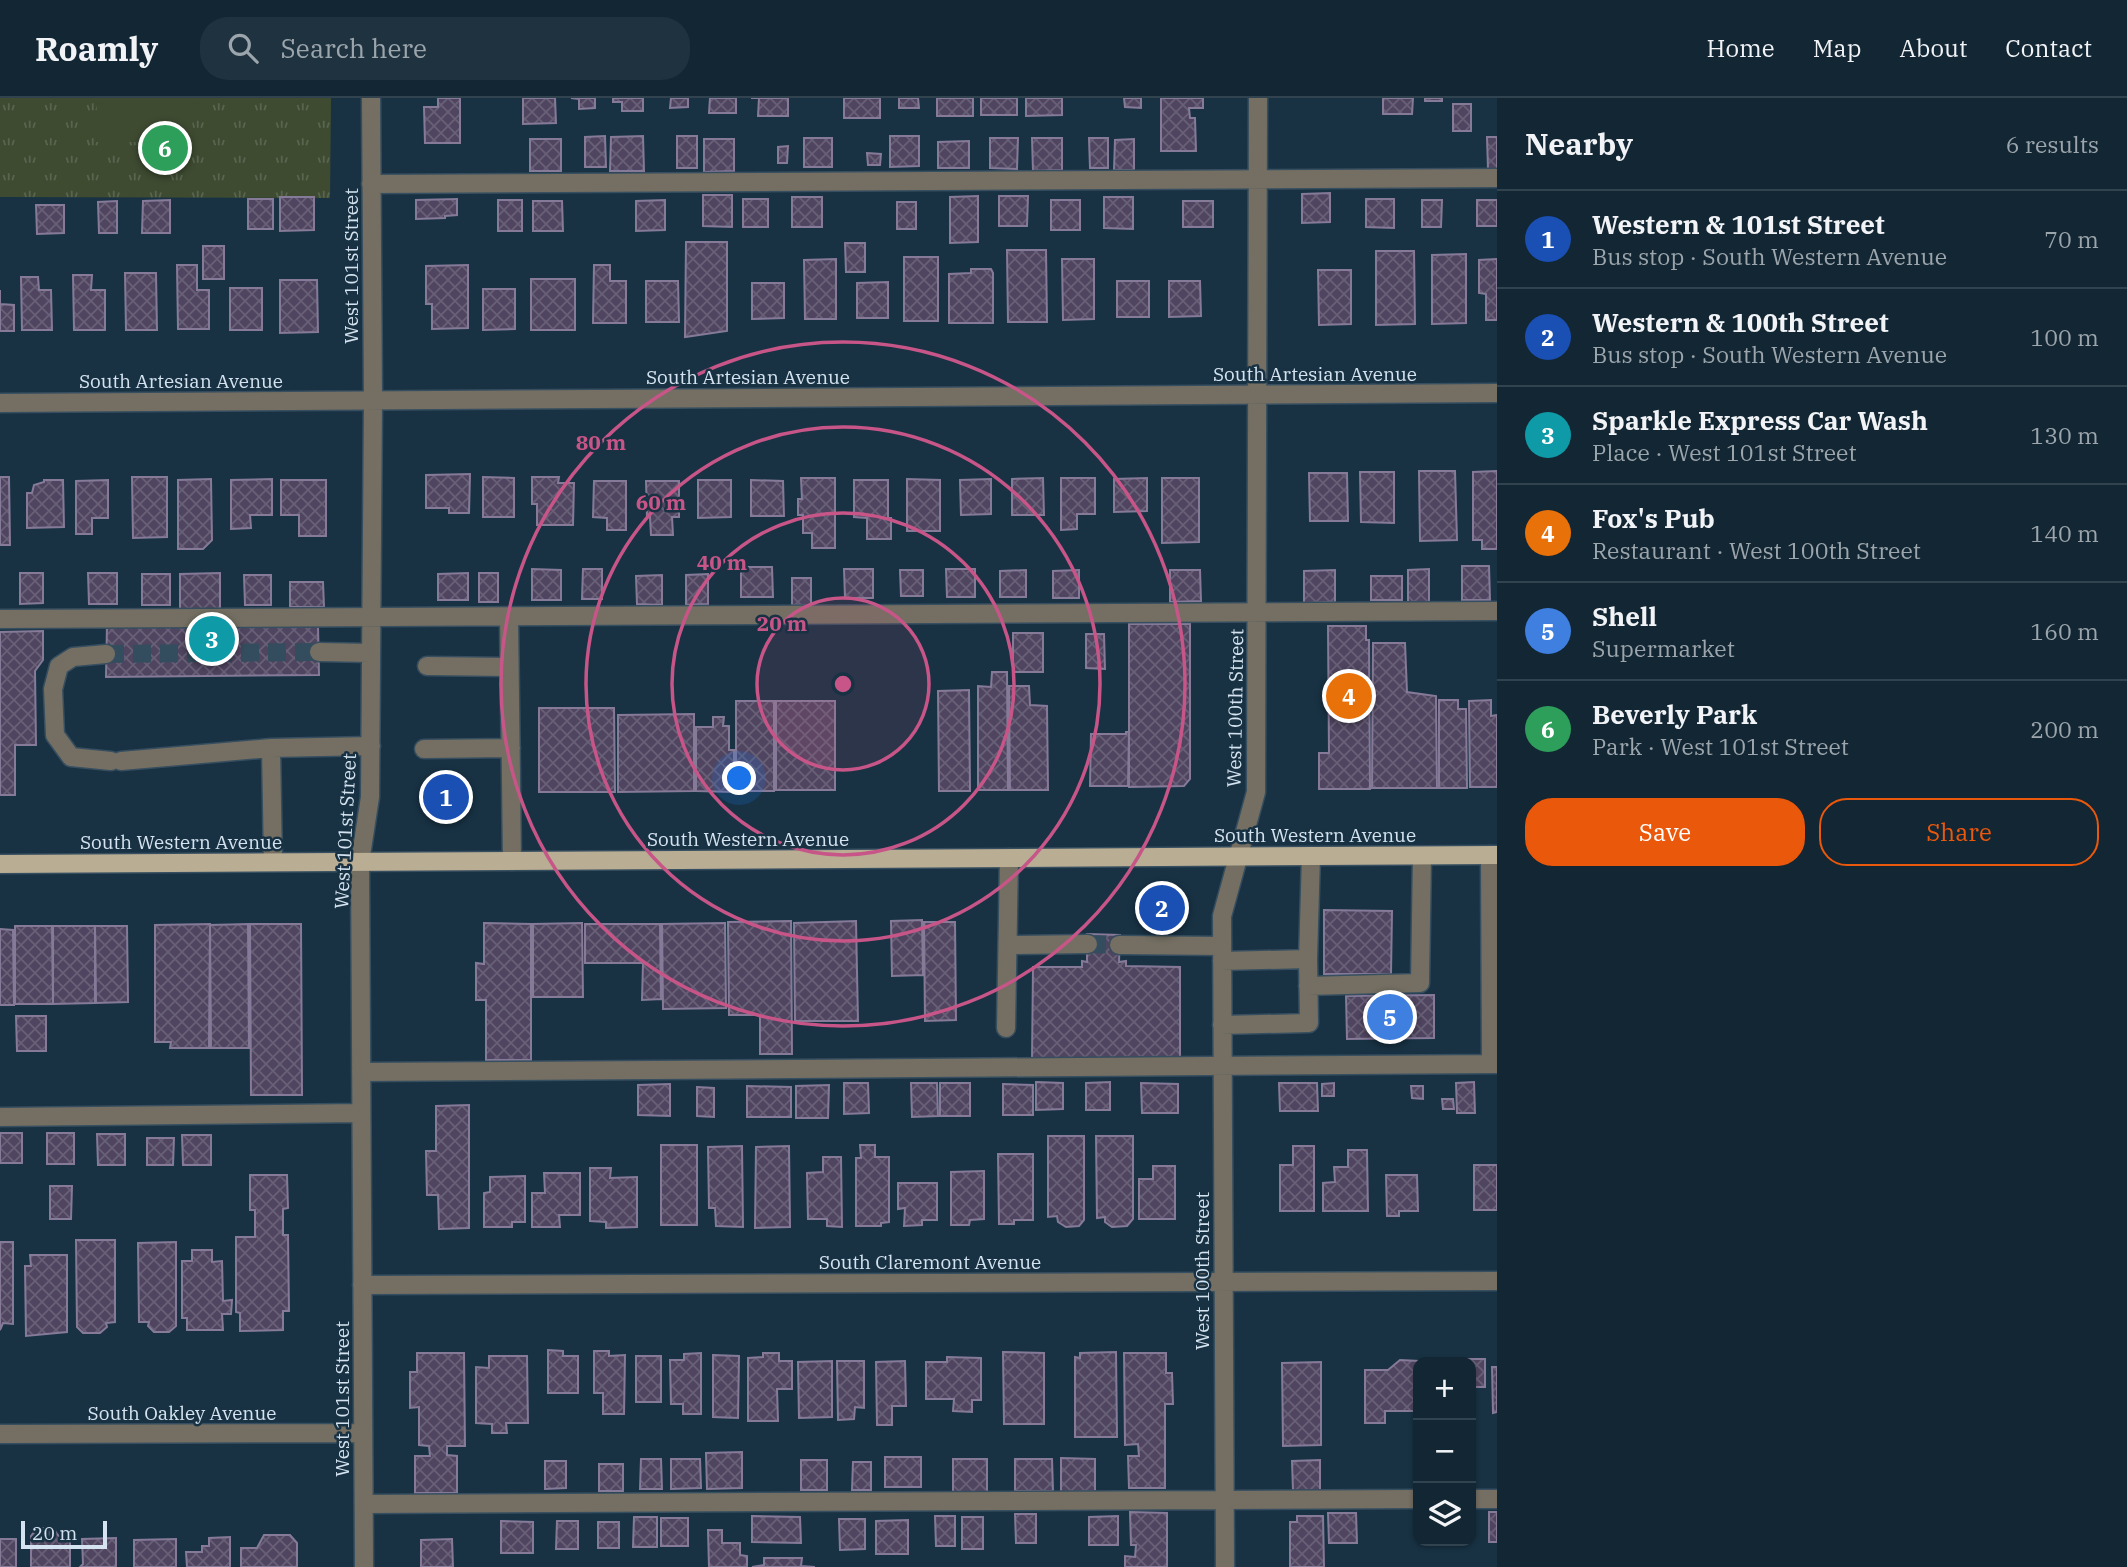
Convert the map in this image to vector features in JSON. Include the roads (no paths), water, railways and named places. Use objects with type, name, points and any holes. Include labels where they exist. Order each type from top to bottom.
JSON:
[{"type":"main road","name":"South Western Avenue","points":[[0,864],[1493,855]]},
{"type":"street","name":"West 101st Street","points":[[364,1567],[360,862],[370,797],[371,746],[371,98]]},
{"type":"street","name":"West 100th Street","points":[[1225,1567],[1222,916],[1256,792],[1258,98]]},
{"type":"street","points":[[372,184],[1497,178]]},
{"type":"street","name":"South Artesian Avenue","points":[[0,403],[1497,394]]},
{"type":"street","points":[[0,619],[1497,611]]},
{"type":"street","points":[[509,617],[512,861]]},
{"type":"street","points":[[319,652],[371,653]]},
{"type":"street","points":[[106,654],[73,657],[59,666],[53,689],[55,735],[71,757],[116,761],[271,748],[371,746]]},
{"type":"street","points":[[427,666],[509,667]]},
{"type":"street","points":[[271,748],[273,862]]},
{"type":"street","points":[[424,749],[511,748]]},
{"type":"street","points":[[361,1072],[1494,1064],[1493,855]]},
{"type":"street","points":[[1222,1025],[1309,1023],[1311,856]]},
{"type":"street","points":[[1308,986],[1420,983],[1422,856]]},
{"type":"street","points":[[1006,1028],[1009,858]]},
{"type":"street","points":[[1008,945],[1088,944]]},
{"type":"street","points":[[1119,945],[1308,959]]},
{"type":"street","points":[[0,1117],[361,1113]]},
{"type":"street","name":"South Claremont Avenue","points":[[362,1285],[1497,1281]]},
{"type":"street","name":"South Oakley Avenue","points":[[0,1434],[363,1433]]},
{"type":"street","points":[[364,1504],[1413,1499]]},
{"type":"street","points":[[1476,1499],[1497,1499]]},
{"type":"tunnel","points":[[106,654],[319,652]]},
{"type":"tunnel","points":[[1088,944],[1119,945]]},
{"type":"place","name":"Beverly Park","points":[[165,148]]},
{"type":"place","name":"Sparkle Express Car Wash","points":[[212,639]]},
{"type":"place","name":"Fox's Pub","points":[[1349,696]]},
{"type":"place","name":"Western & 101st Street","points":[[446,797]]},
{"type":"place","name":"Western & 100th Street","points":[[1162,908]]},
{"type":"place","name":"Shell","points":[[1390,1017]]}]
